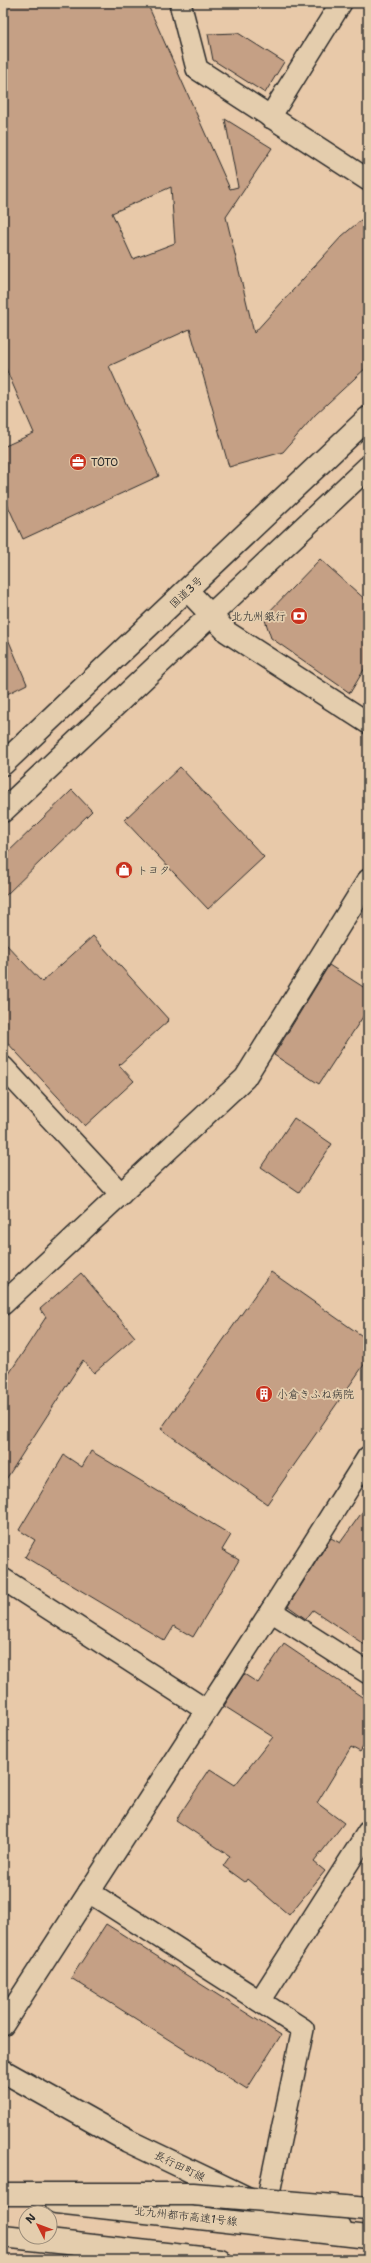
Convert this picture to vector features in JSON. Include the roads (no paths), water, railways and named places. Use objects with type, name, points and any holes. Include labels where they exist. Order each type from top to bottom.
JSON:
[{"type":"main road","name":"国道3号","points":[[3,764],[188,591],[368,418]]},
{"type":"main road","points":[[3,811],[368,467]]},
{"type":"main road","name":"長行田町線","points":[[3,2070],[128,2141],[266,2207],[368,2236]]},
{"type":"main road","points":[[3,2195],[194,2194],[368,2209]]},
{"type":"main road","name":"北九州都市高速1号線","points":[[3,2195],[368,2236]]},
{"type":"main road","points":[[3,2236],[220,2260]]},
{"type":"main road","points":[[3,2249],[96,2260]]},
{"type":"street","points":[[180,3],[197,69],[368,180]]},
{"type":"street","points":[[270,117],[342,3]]},
{"type":"street","points":[[188,591],[227,632],[368,723]]},
{"type":"street","points":[[3,1304],[245,1078],[368,880]]},
{"type":"street","points":[[3,1067],[121,1194]]},
{"type":"street","points":[[3,2025],[271,1611],[368,1457]]},
{"type":"street","points":[[3,1579],[206,1710]]},
{"type":"street","points":[[271,1611],[368,1673]]},
{"type":"street","points":[[260,2001],[368,1832]]},
{"type":"street","points":[[89,1892],[303,2029],[266,2207]]},
{"type":"place","name":"TOTO","points":[[78,462]]},
{"type":"place","name":"北九州銀行","points":[[299,616]]},
{"type":"place","name":"トヨタ","points":[[124,870]]},
{"type":"place","name":"小倉きふね病院","points":[[264,1394]]}]
